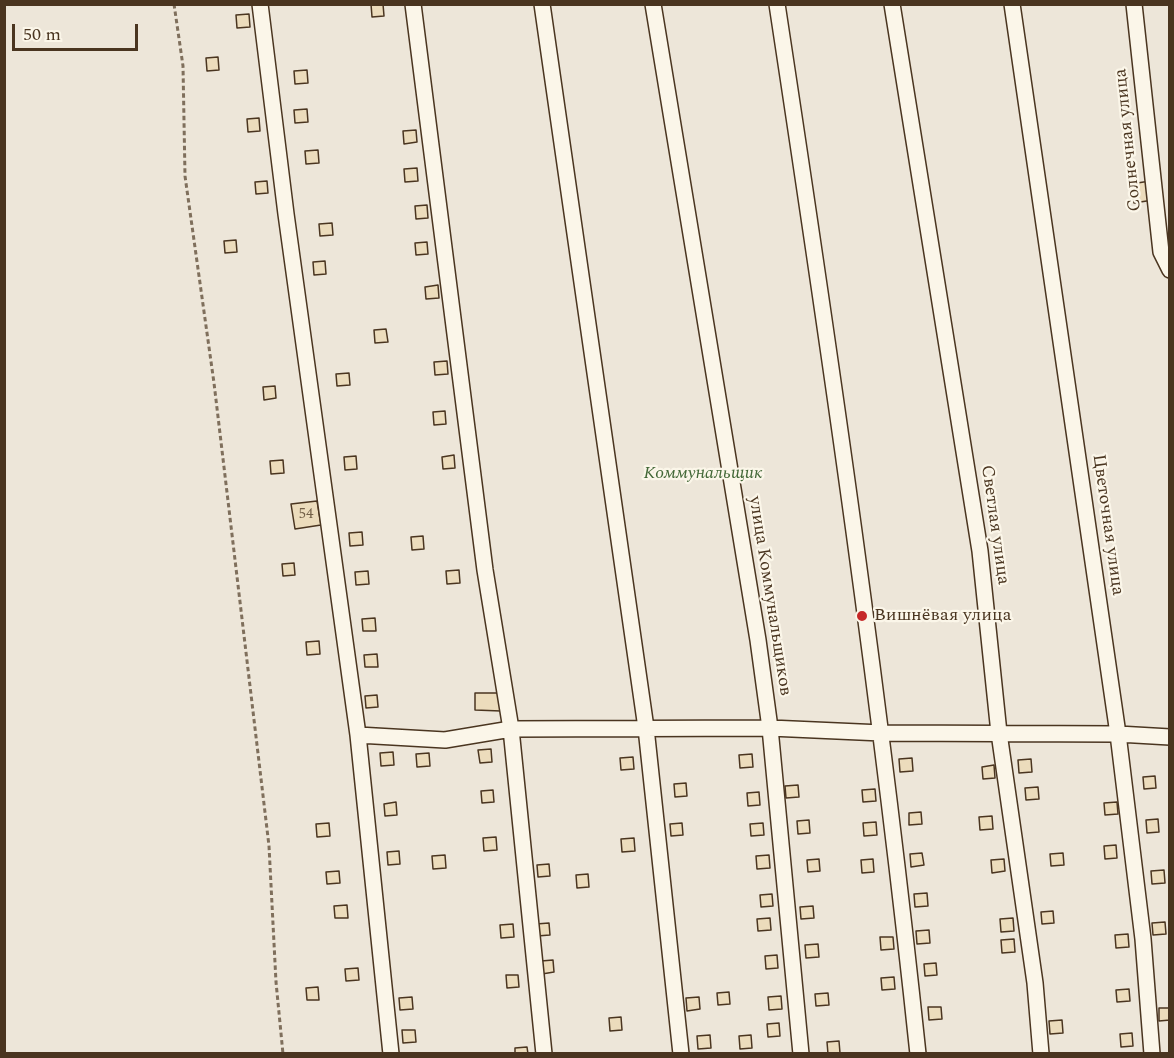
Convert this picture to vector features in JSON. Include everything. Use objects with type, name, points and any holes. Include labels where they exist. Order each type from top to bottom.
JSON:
[{"type":"street","points":[[260,4],[286,214],[358,735],[391,1053]]},
{"type":"street","points":[[413,4],[485,570],[511,729],[544,1053]]},
{"type":"street","points":[[542,4],[646,728],[681,1053]]},
{"type":"street","name":"улица Коммунальщиков","points":[[653,4],[758,639],[770,728],[801,1053]]},
{"type":"street","points":[[777,4],[826,327],[882,733],[918,1053]]},
{"type":"street","name":"Светлая улица","points":[[892,4],[980,551],[999,733],[1035,983],[1041,1053]]},
{"type":"street","name":"Цветочная улица","points":[[1012,4],[1118,734],[1143,939],[1152,1053]]},
{"type":"street","name":"Солнечная улица","points":[[1134,4],[1161,252],[1170,270]]},
{"type":"street","points":[[358,735],[444,740],[511,729],[770,728],[882,733],[1118,734],[1170,737]]},
{"type":"path","points":[[174,4],[183,66],[185,176],[216,395],[268,835],[276,982],[283,1053]]},
{"type":"green space","name":"Коммунальщик","points":[[5,5],[1169,5],[1169,1053],[5,1054]]},
{"type":"building","points":[[371,4],[383,4],[384,16],[372,17]]},
{"type":"building","points":[[249,14],[250,27],[237,28],[236,15]]},
{"type":"building","points":[[218,57],[219,70],[207,71],[206,58]]},
{"type":"building","points":[[307,70],[308,83],[295,84],[294,71]]},
{"type":"building","points":[[307,109],[308,122],[295,123],[294,110]]},
{"type":"building","points":[[259,118],[260,131],[248,132],[247,119]]},
{"type":"building","points":[[416,130],[417,142],[404,144],[403,131]]},
{"type":"building","points":[[318,150],[319,163],[306,164],[305,151]]},
{"type":"building","points":[[417,168],[418,181],[405,182],[404,169]]},
{"type":"building","points":[[267,181],[268,193],[256,194],[255,182]]},
{"type":"building","points":[[1150,181],[1153,200],[1134,203],[1131,184]]},
{"type":"building","points":[[427,205],[428,218],[416,219],[415,206]]},
{"type":"building","points":[[332,223],[333,235],[320,236],[319,224]]},
{"type":"building","points":[[236,240],[237,252],[225,253],[224,241]]},
{"type":"building","points":[[427,242],[428,254],[416,255],[415,243]]},
{"type":"building","points":[[325,261],[326,274],[314,275],[313,262]]},
{"type":"building","points":[[438,285],[439,298],[426,299],[425,287]]},
{"type":"building","points":[[386,329],[388,342],[375,343],[374,330]]},
{"type":"building","points":[[447,361],[448,374],[435,375],[434,362]]},
{"type":"building","points":[[349,373],[350,385],[337,386],[336,374]]},
{"type":"building","points":[[275,386],[276,398],[264,400],[263,387]]},
{"type":"building","points":[[445,411],[446,424],[434,425],[433,412]]},
{"type":"building","points":[[454,455],[455,468],[443,469],[442,457]]},
{"type":"building","points":[[356,456],[357,469],[345,470],[344,457]]},
{"type":"building","points":[[283,460],[284,473],[271,474],[270,461]]},
{"type":"building","points":[[317,501],[321,525],[295,529],[291,504]]},
{"type":"building","points":[[362,532],[363,545],[350,546],[349,533]]},
{"type":"building","points":[[423,536],[424,549],[412,550],[411,537]]},
{"type":"building","points":[[294,563],[295,575],[283,576],[282,564]]},
{"type":"building","points":[[459,570],[460,583],[447,584],[446,571]]},
{"type":"building","points":[[368,571],[369,584],[356,585],[355,572]]},
{"type":"building","points":[[375,618],[376,631],[363,631],[362,619]]},
{"type":"building","points":[[319,641],[320,654],[307,655],[306,642]]},
{"type":"building","points":[[377,654],[378,667],[365,667],[364,655]]},
{"type":"building","points":[[475,693],[502,693],[501,711],[475,710]]},
{"type":"building","points":[[377,695],[378,707],[366,708],[365,696]]},
{"type":"building","points":[[491,749],[492,762],[480,763],[478,750]]},
{"type":"building","points":[[393,752],[394,765],[381,766],[380,753]]},
{"type":"building","points":[[429,753],[430,766],[417,767],[416,754]]},
{"type":"building","points":[[752,754],[753,767],[740,768],[739,755]]},
{"type":"building","points":[[633,757],[634,769],[621,770],[620,758]]},
{"type":"building","points":[[912,758],[913,771],[900,772],[899,759]]},
{"type":"building","points":[[1031,759],[1032,772],[1019,773],[1018,760]]},
{"type":"building","points":[[994,765],[995,778],[983,779],[982,767]]},
{"type":"building","points":[[1155,776],[1156,788],[1144,789],[1143,777]]},
{"type":"building","points":[[686,783],[687,796],[675,797],[674,784]]},
{"type":"building","points":[[798,785],[799,797],[786,798],[785,786]]},
{"type":"building","points":[[1038,787],[1039,799],[1026,800],[1025,788]]},
{"type":"building","points":[[875,789],[876,801],[863,802],[862,790]]},
{"type":"building","points":[[493,790],[494,802],[482,803],[481,791]]},
{"type":"building","points":[[759,792],[760,805],[748,806],[747,793]]},
{"type":"building","points":[[396,802],[397,815],[385,816],[384,804]]},
{"type":"building","points":[[1117,802],[1118,814],[1105,815],[1104,803]]},
{"type":"building","points":[[921,812],[922,824],[909,825],[909,813]]},
{"type":"building","points":[[992,816],[993,829],[980,830],[979,817]]},
{"type":"building","points":[[1158,819],[1159,832],[1147,833],[1146,820]]},
{"type":"building","points":[[809,820],[810,833],[798,834],[797,821]]},
{"type":"building","points":[[876,822],[877,835],[864,836],[863,823]]},
{"type":"building","points":[[329,823],[330,836],[317,837],[316,824]]},
{"type":"building","points":[[682,823],[683,835],[671,836],[670,824]]},
{"type":"building","points":[[763,823],[764,835],[751,836],[750,824]]},
{"type":"building","points":[[496,837],[497,850],[484,851],[483,838]]},
{"type":"building","points":[[634,838],[635,851],[622,852],[621,839]]},
{"type":"building","points":[[1116,845],[1117,858],[1105,859],[1104,846]]},
{"type":"building","points":[[399,851],[400,864],[388,865],[387,852]]},
{"type":"building","points":[[922,853],[924,865],[911,867],[910,854]]},
{"type":"building","points":[[1063,853],[1064,865],[1051,866],[1050,854]]},
{"type":"building","points":[[445,855],[446,868],[433,869],[432,856]]},
{"type":"building","points":[[769,855],[770,868],[757,869],[756,856]]},
{"type":"building","points":[[819,859],[820,871],[808,872],[807,860]]},
{"type":"building","points":[[873,859],[874,872],[862,873],[861,860]]},
{"type":"building","points":[[1004,859],[1005,871],[992,873],[991,860]]},
{"type":"building","points":[[549,864],[550,876],[538,877],[537,865]]},
{"type":"building","points":[[1164,870],[1165,883],[1152,884],[1151,871]]},
{"type":"building","points":[[339,871],[340,883],[327,884],[326,872]]},
{"type":"building","points":[[588,874],[589,887],[577,888],[576,875]]},
{"type":"building","points":[[927,893],[928,906],[915,907],[914,894]]},
{"type":"building","points":[[772,894],[773,906],[761,907],[760,895]]},
{"type":"building","points":[[347,905],[348,918],[335,918],[334,906]]},
{"type":"building","points":[[813,906],[814,918],[801,919],[800,907]]},
{"type":"building","points":[[1053,911],[1054,923],[1042,924],[1041,912]]},
{"type":"building","points":[[770,918],[771,930],[758,931],[757,919]]},
{"type":"building","points":[[1013,918],[1014,931],[1001,932],[1000,919]]},
{"type":"building","points":[[1165,922],[1166,934],[1153,935],[1152,923]]},
{"type":"building","points":[[549,923],[550,935],[537,936],[536,924]]},
{"type":"building","points":[[513,924],[514,937],[501,938],[500,925]]},
{"type":"building","points":[[929,930],[930,943],[917,944],[916,931]]},
{"type":"building","points":[[1128,934],[1129,947],[1116,948],[1115,935]]},
{"type":"building","points":[[880,937],[893,937],[894,949],[881,950]]},
{"type":"building","points":[[1014,939],[1015,952],[1002,953],[1001,940]]},
{"type":"building","points":[[818,944],[819,957],[806,958],[805,945]]},
{"type":"building","points":[[777,955],[778,968],[766,969],[765,956]]},
{"type":"building","points":[[553,960],[554,972],[542,974],[541,961]]},
{"type":"building","points":[[936,963],[937,975],[925,976],[924,964]]},
{"type":"building","points":[[358,968],[359,980],[346,981],[345,969]]},
{"type":"building","points":[[506,975],[518,975],[519,987],[507,988]]},
{"type":"building","points":[[894,977],[895,989],[882,990],[881,978]]},
{"type":"building","points":[[318,987],[319,1000],[307,1000],[306,988]]},
{"type":"building","points":[[1129,989],[1130,1001],[1117,1002],[1116,990]]},
{"type":"building","points":[[729,992],[730,1004],[718,1005],[717,993]]},
{"type":"building","points":[[828,993],[829,1005],[816,1006],[815,994]]},
{"type":"building","points":[[781,996],[782,1009],[769,1010],[768,997]]},
{"type":"building","points":[[412,997],[413,1009],[400,1010],[399,998]]},
{"type":"building","points":[[699,997],[700,1009],[687,1011],[686,998]]},
{"type":"building","points":[[928,1007],[941,1007],[942,1019],[929,1020]]},
{"type":"building","points":[[1159,1008],[1170,1008],[1170,1020],[1159,1021]]},
{"type":"building","points":[[621,1017],[622,1030],[610,1031],[609,1018]]},
{"type":"building","points":[[1062,1020],[1063,1033],[1050,1034],[1049,1021]]},
{"type":"building","points":[[779,1023],[780,1036],[768,1037],[767,1024]]},
{"type":"building","points":[[402,1030],[415,1030],[416,1042],[403,1043]]},
{"type":"building","points":[[1132,1033],[1133,1046],[1121,1047],[1120,1034]]},
{"type":"building","points":[[710,1035],[711,1048],[698,1049],[697,1036]]},
{"type":"building","points":[[751,1035],[752,1048],[740,1049],[739,1036]]},
{"type":"building","points":[[839,1041],[840,1053],[828,1054],[827,1042]]},
{"type":"building","points":[[527,1047],[528,1054],[515,1054],[515,1048]]},
{"type":"place","name":"Вишнёвая улица","points":[[862,616]]}]
